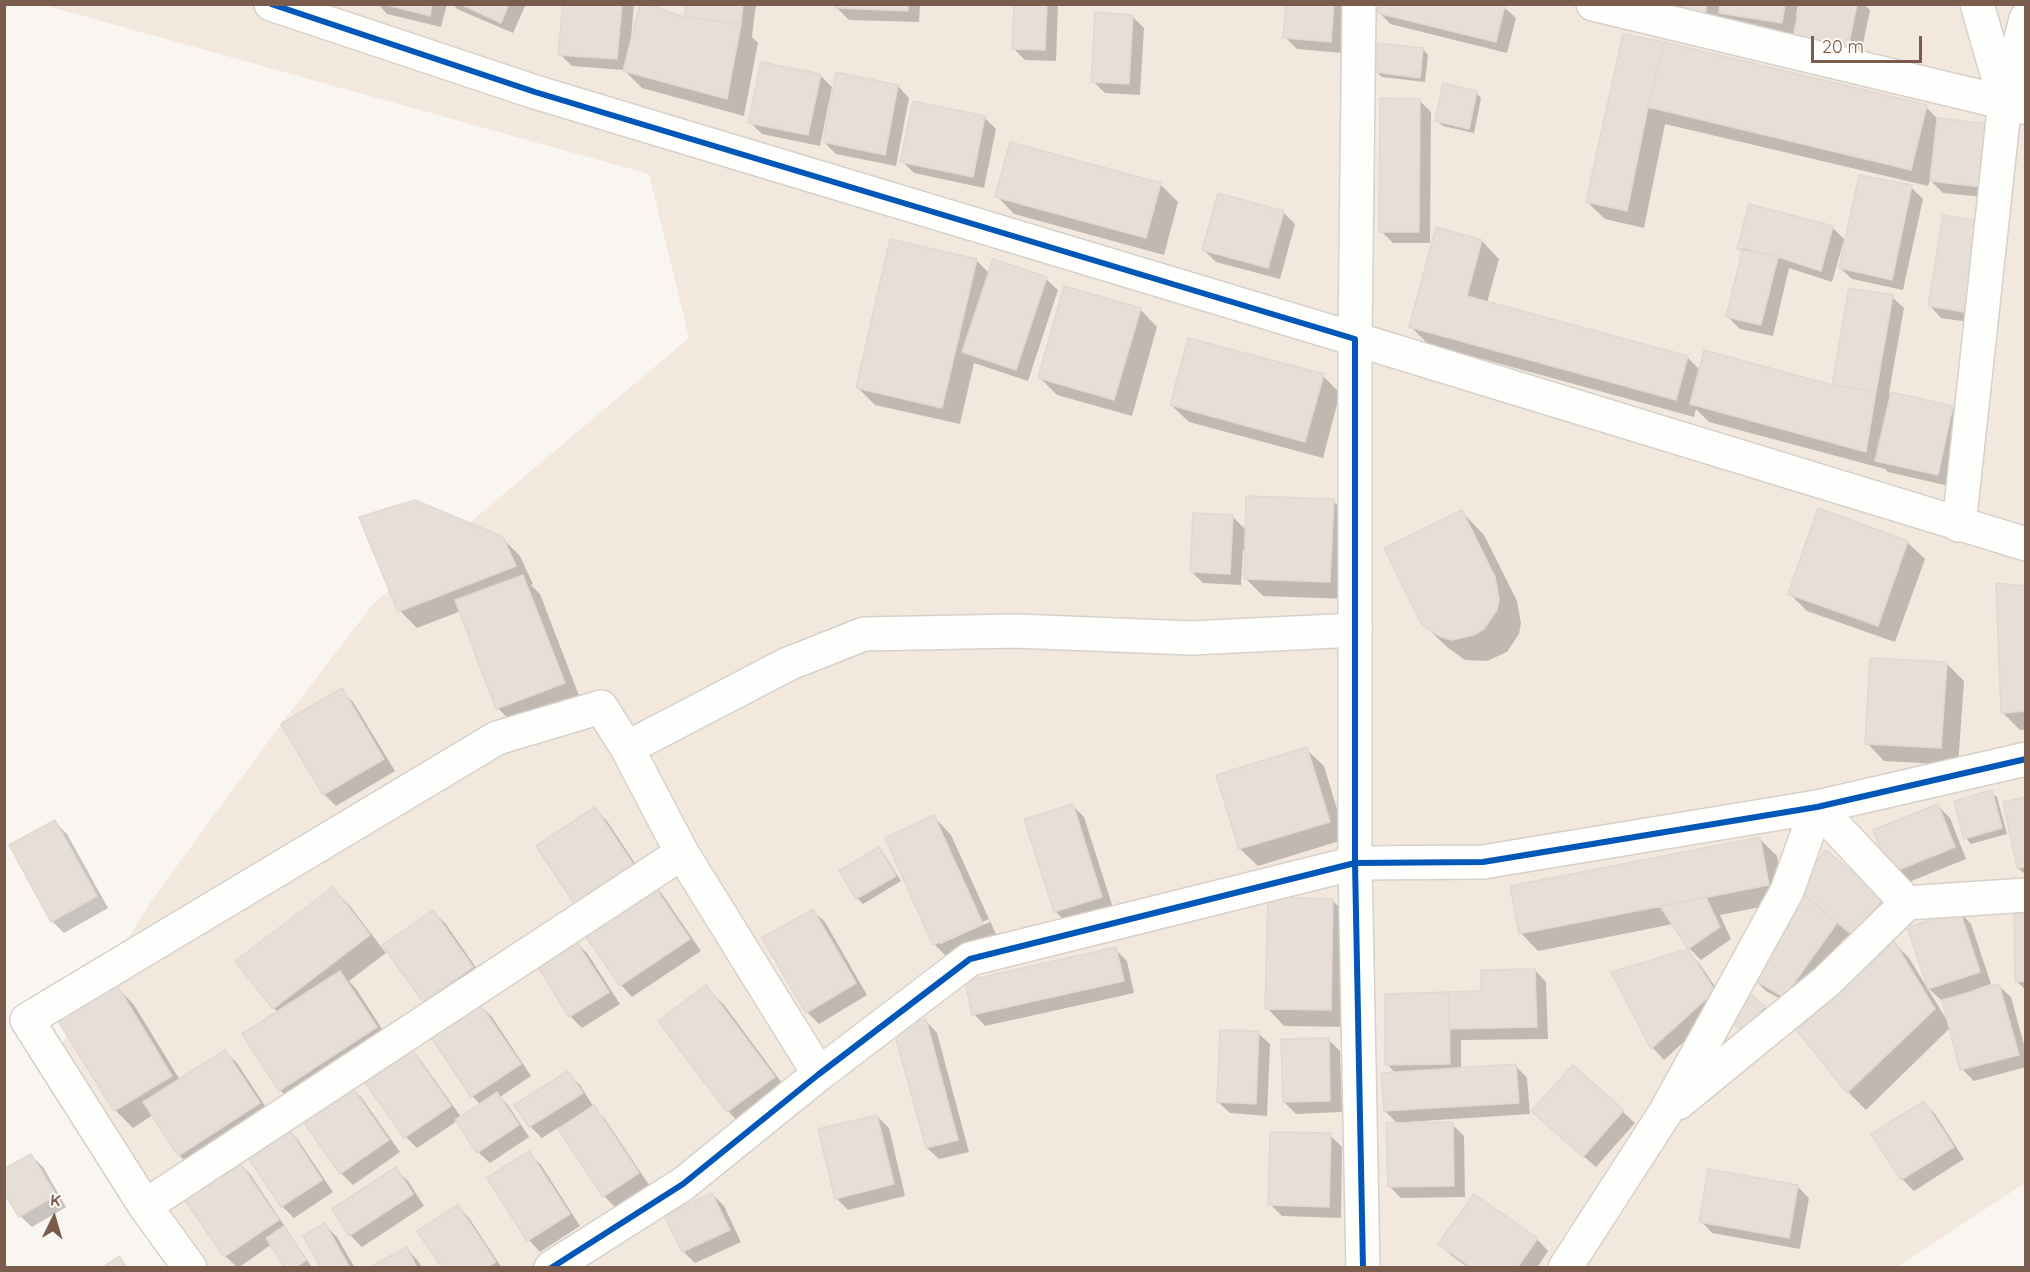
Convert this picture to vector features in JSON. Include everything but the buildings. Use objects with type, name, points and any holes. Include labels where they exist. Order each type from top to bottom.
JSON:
[{"type":"street","points":[[271,4],[535,92],[2025,544]]},
{"type":"street","points":[[1359,4],[1355,339],[1355,863],[1363,1268]]},
{"type":"street","points":[[1593,4],[2015,104]]},
{"type":"street","points":[[1977,4],[2015,104]]},
{"type":"street","points":[[1959,525],[2025,19]]},
{"type":"street","points":[[627,748],[788,664],[864,634],[1016,631],[1192,638],[1355,630]]},
{"type":"street","points":[[190,1268],[145,1206],[27,1020],[497,738],[601,707],[627,748],[682,853],[819,1074]]},
{"type":"street","points":[[551,1268],[683,1184],[819,1074],[970,959],[1355,863],[1483,862],[1817,807],[2025,759]]},
{"type":"street","points":[[1817,807],[1907,903]]},
{"type":"street","points":[[1565,1268],[1665,1113],[1787,891],[1817,807]]},
{"type":"street","points":[[145,1206],[682,853]]},
{"type":"street","points":[[1665,1113],[1827,981],[1907,903],[2025,895]]},
{"type":"shaded area","points":[[44,5],[2025,5],[2025,1183],[1896,1268],[181,1267],[55,1054],[154,897],[281,724],[374,603],[689,338],[649,174]]},
{"type":"cycle path","points":[[271,4],[535,92],[1355,339],[1355,863],[1363,1268]]},
{"type":"cycle path","points":[[551,1268],[683,1184],[819,1074],[970,959],[1355,863],[1483,862],[1817,807],[2026,759]]}]
